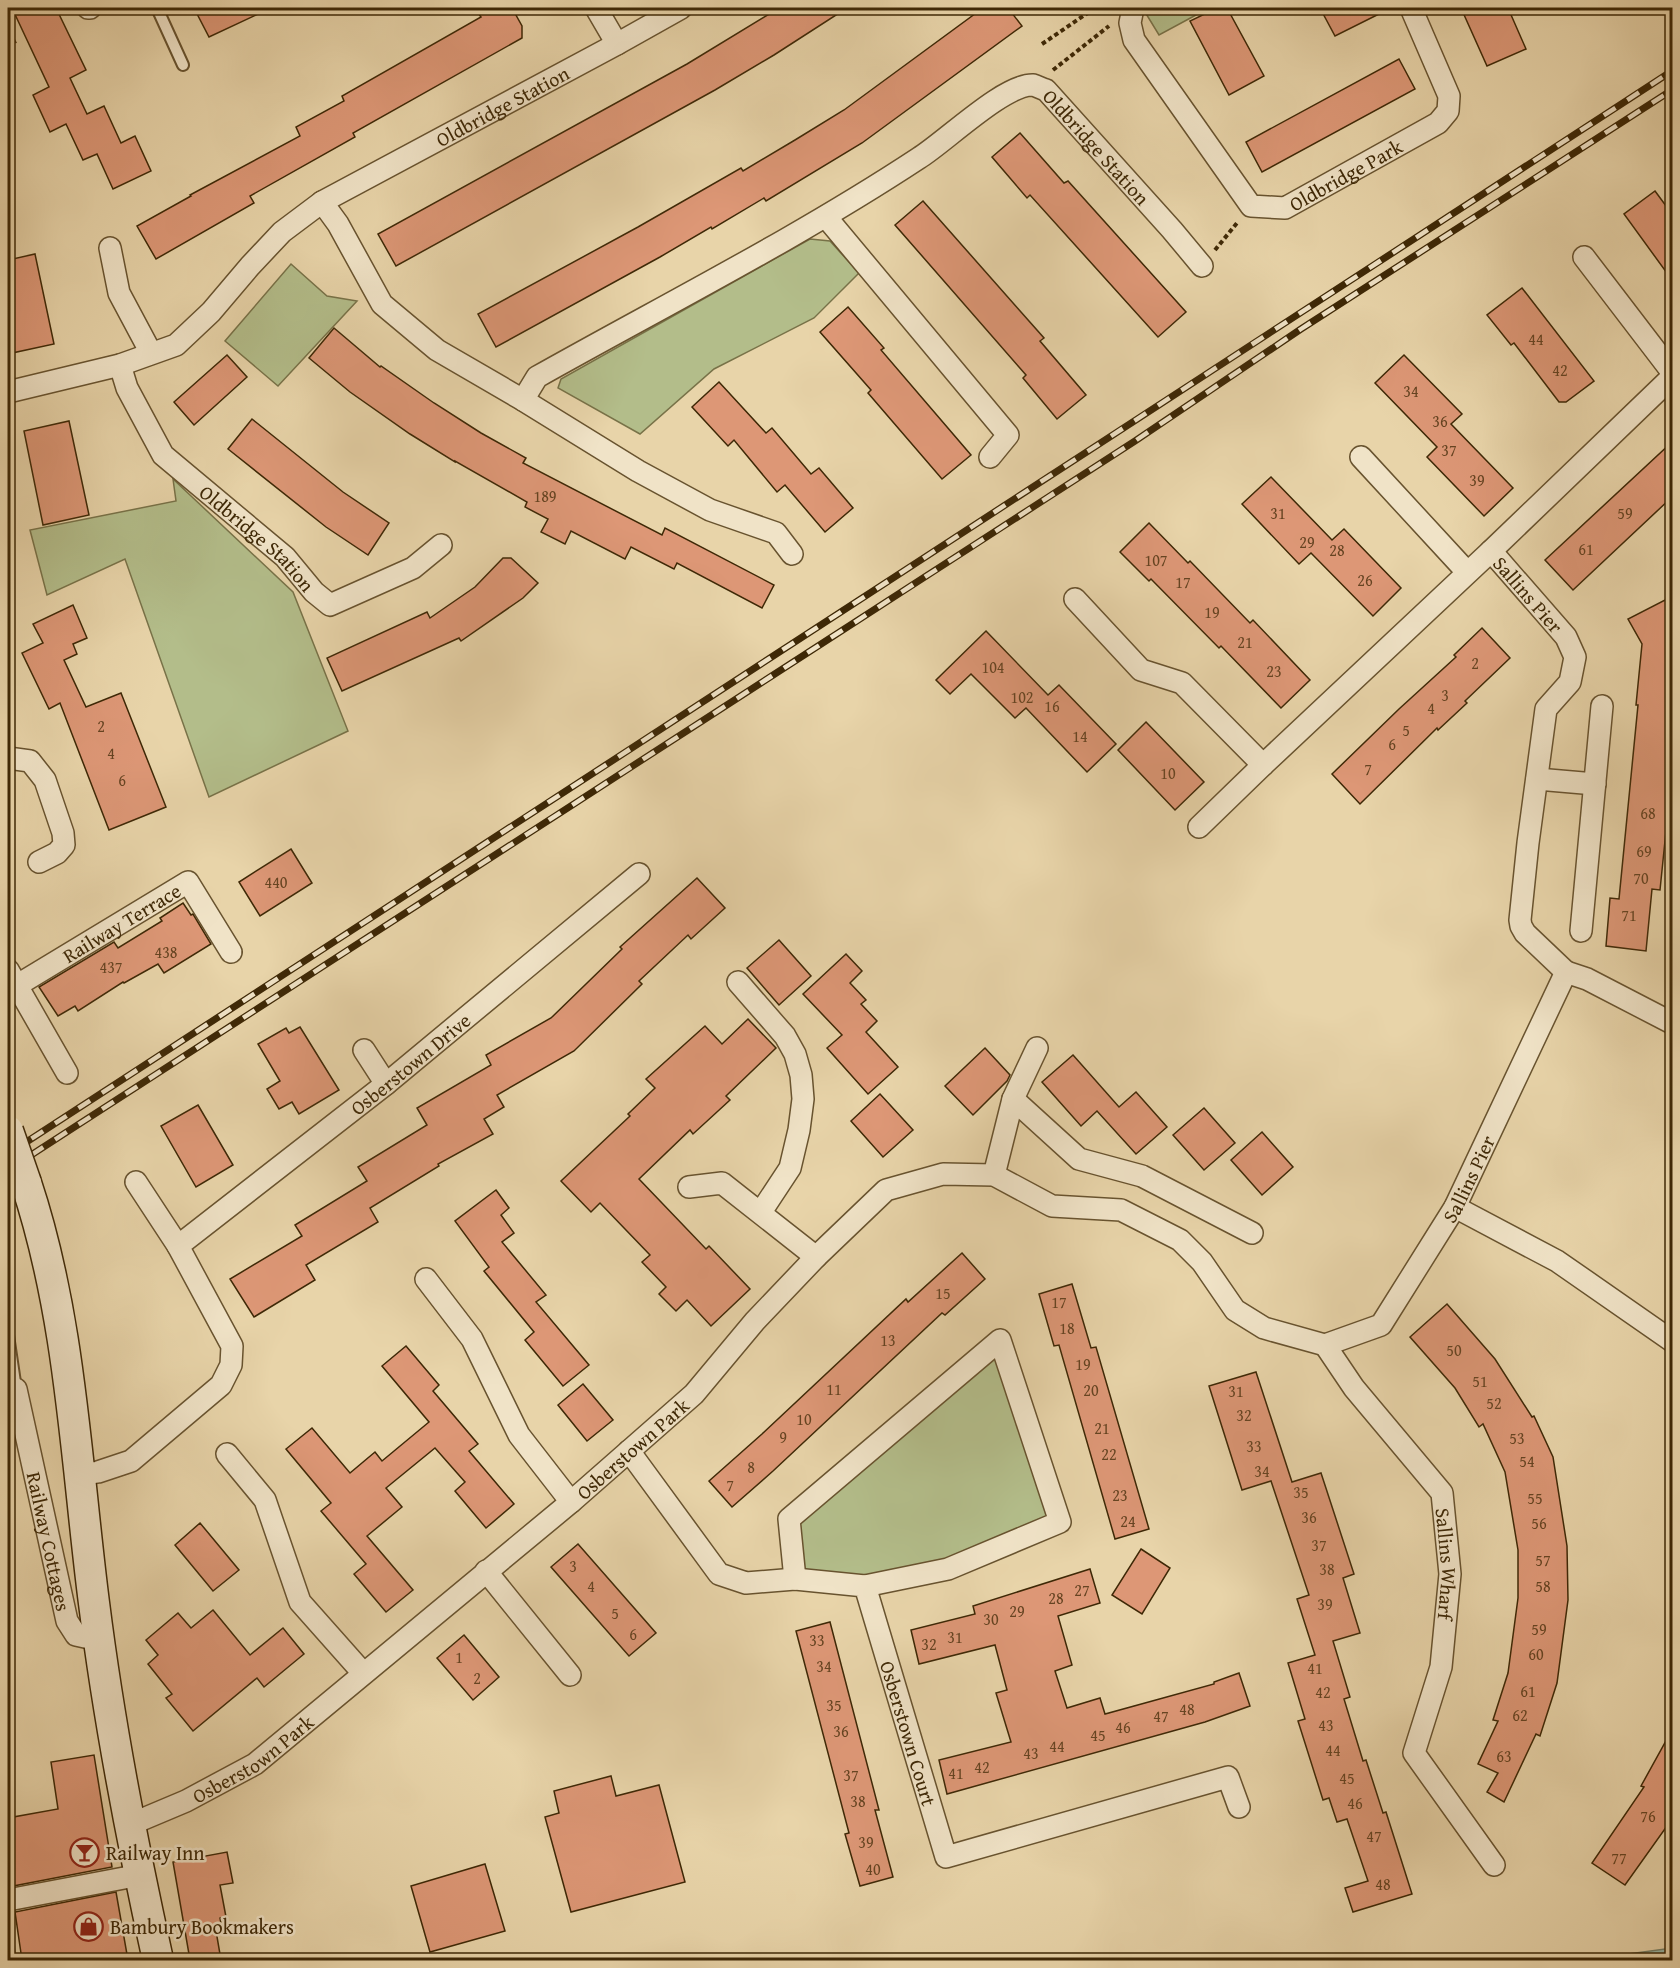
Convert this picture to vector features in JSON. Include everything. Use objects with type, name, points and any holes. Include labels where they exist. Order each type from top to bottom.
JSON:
[{"type":"street","points":[[596,8],[617,44]]},
{"type":"street","name":"Oldbridge Station","points":[[8,392],[120,365],[176,345],[211,312],[249,266],[282,232],[322,202],[681,8]]},
{"type":"street","points":[[1133,8],[1130,22],[1134,40],[1251,207]]},
{"type":"street","name":"Oldbridge Park","points":[[1251,207],[1285,208],[1438,123],[1448,111],[1449,96],[1411,8]]},
{"type":"street","name":"Oldbridge Station","points":[[523,400],[537,377],[825,218],[922,157],[1005,94],[1034,85],[1046,90],[1202,266]]},
{"type":"street","points":[[322,202],[338,224],[382,304],[437,350],[638,471],[710,510],[776,533],[792,554]]},
{"type":"street","points":[[825,218],[1008,435],[990,457]]},
{"type":"street","points":[[110,248],[119,293],[151,353]]},
{"type":"street","points":[[1584,257],[1672,372]]},
{"type":"street","name":"Oldbridge Station","points":[[120,365],[128,388],[163,456],[285,557],[314,592],[330,604],[413,568],[441,545]]},
{"type":"street","points":[[1491,551],[1672,377]]},
{"type":"street","points":[[1361,457],[1467,572]]},
{"type":"street","name":"Sallins Pier","points":[[1199,827],[1491,551],[1566,637],[1575,657],[1570,682],[1546,709],[1528,843],[1521,926],[1566,972],[1587,979],[1672,1023]]},
{"type":"street","points":[[1075,599],[1141,670],[1182,683],[1263,765]]},
{"type":"street","points":[[1581,930],[1602,706]]},
{"type":"street","points":[[8,758],[30,761],[45,780],[63,833],[64,845],[57,853],[39,862]]},
{"type":"street","points":[[1538,779],[1595,784]]},
{"type":"street","name":"Osberstown Drive","points":[[178,1246],[386,1084],[639,874]]},
{"type":"street","name":"Railway Terrace","points":[[67,1072],[12,978],[188,882],[231,952]]},
{"type":"street","name":"Sallins Pier","points":[[1324,1344],[1381,1325],[1455,1207],[1566,972]]},
{"type":"street","points":[[738,982],[785,1036],[795,1054],[801,1076],[803,1099],[799,1130],[790,1168],[761,1212]]},
{"type":"street","points":[[1037,1048],[1013,1099],[994,1175],[1052,1206],[1121,1210],[1180,1240],[1202,1262],[1235,1310],[1264,1328],[1324,1344]]},
{"type":"street","points":[[364,1050],[386,1084]]},
{"type":"street","points":[[1013,1099],[1079,1159],[1142,1176],[1252,1233]]},
{"type":"street","points":[[8,1131],[40,1224],[60,1317],[99,1634],[129,1825],[158,1960]]},
{"type":"street","name":"Osberstown Park","points":[[129,1825],[186,1801],[255,1764],[571,1502],[694,1394],[755,1321],[816,1257],[886,1190],[943,1174],[994,1175]]},
{"type":"street","points":[[79,1475],[98,1472],[130,1461],[221,1384],[231,1365],[232,1346],[178,1246],[136,1182]]},
{"type":"street","points":[[689,1187],[722,1183],[816,1257]]},
{"type":"street","points":[[1455,1207],[1557,1261],[1672,1341]]},
{"type":"street","name":"Osberstown Park","points":[[426,1279],[472,1339],[519,1435],[571,1502]]},
{"type":"street","points":[[629,1451],[719,1574],[746,1583],[795,1579],[865,1586],[948,1569],[1060,1522],[1000,1340],[789,1519],[795,1579]]},
{"type":"street","name":"Sallins Wharf","points":[[1324,1344],[1354,1388],[1442,1493],[1450,1574],[1441,1667],[1414,1753],[1494,1865]]},
{"type":"street","name":"Railway Cottages","points":[[14,1395],[67,1621],[76,1635],[99,1634]]},
{"type":"street","points":[[227,1454],[265,1500],[300,1602],[363,1673]]},
{"type":"street","points":[[486,1571],[570,1675]]},
{"type":"street","name":"Osberstown Court","points":[[865,1586],[946,1857],[1228,1777],[1239,1807]]},
{"type":"street","points":[[8,1900],[140,1875]]},
{"type":"lane","points":[[157,8],[183,65]]},
{"type":"lane","points":[[8,1343],[14,1395]]},
{"type":"lane","points":[[8,1945],[9,1960]]},
{"type":"path","points":[[1042,44],[1095,8]]},
{"type":"path","points":[[1034,85],[1114,22]]},
{"type":"path","points":[[8,45],[16,41]]},
{"type":"path","points":[[1202,266],[1251,207]]},
{"type":"green space","points":[[1149,8],[1209,8],[1159,35],[1145,12]]},
{"type":"green space","points":[[810,239],[830,241],[859,273],[814,318],[714,369],[640,434],[558,388],[561,379]]},
{"type":"green space","points":[[291,264],[327,296],[357,301],[278,386],[225,341]]},
{"type":"green space","points":[[173,479],[293,592],[348,731],[209,797],[125,559],[47,595],[30,530],[176,501]]},
{"type":"green space","points":[[998,1347],[1053,1521],[925,1566],[873,1581],[792,1572],[794,1515]]},
{"type":"shaded area","points":[[1672,1948],[1672,1960],[1584,1960]]},
{"type":"building","points":[[12,8],[56,8],[86,70],[70,78],[87,114],[104,106],[121,143],[135,136],[151,171],[113,189],[97,154],[83,160],[66,124],[50,132],[33,95],[49,87]]},
{"type":"building","points":[[194,8],[271,8],[209,37]]},
{"type":"building","points":[[475,8],[512,8],[522,26],[522,38],[353,133],[355,137],[250,196],[254,203],[156,259],[137,226],[300,136],[296,127],[344,101],[342,96],[481,17]]},
{"type":"building","points":[[779,8],[847,8],[715,90],[396,266],[378,234],[687,64]]},
{"type":"building","points":[[983,8],[1008,8],[1022,26],[862,143],[766,201],[764,198],[712,229],[711,227],[496,347],[478,314],[741,168],[743,171],[795,140],[844,110]]},
{"type":"building","points":[[1217,8],[1227,8],[1264,76],[1229,95],[1190,21]]},
{"type":"building","points":[[1320,8],[1391,8],[1335,36]]},
{"type":"building","points":[[1461,8],[1508,8],[1526,49],[1487,66]]},
{"type":"building","points":[[1399,59],[1415,89],[1262,172],[1246,142]]},
{"type":"building","points":[[1020,133],[1064,183],[1068,181],[1186,312],[1158,337],[1030,195],[1027,198],[992,157]]},
{"type":"building","points":[[1655,191],[1672,214],[1672,280],[1624,214]]},
{"type":"building","points":[[923,201],[1044,338],[1040,341],[1086,395],[1057,419],[1023,378],[1026,375],[895,225]]},
{"type":"building","points":[[35,254],[54,344],[12,353],[8,333],[8,260]]},
{"type":"building","points":[[1522,288],[1594,381],[1566,402],[1559,402],[1514,343],[1511,345],[1487,315]]},
{"type":"building","points":[[848,307],[884,348],[881,350],[971,455],[942,479],[868,393],[871,390],[820,332]]},
{"type":"building","points":[[334,328],[380,367],[481,433],[526,458],[523,463],[662,535],[665,528],[774,585],[762,608],[677,563],[674,569],[631,547],[625,559],[571,531],[565,544],[541,532],[548,519],[525,507],[527,502],[410,434],[350,392],[309,358]]},
{"type":"building","points":[[227,355],[247,377],[194,425],[174,402]]},
{"type":"building","points":[[1404,355],[1462,414],[1451,424],[1513,488],[1484,516],[1427,457],[1437,447],[1375,383]]},
{"type":"building","points":[[719,382],[766,433],[772,428],[811,474],[819,468],[853,508],[825,532],[785,485],[777,492],[734,440],[728,446],[692,407]]},
{"type":"building","points":[[252,419],[343,492],[389,523],[368,555],[326,527],[228,449]]},
{"type":"building","points":[[69,421],[89,515],[43,525],[24,431]]},
{"type":"building","points":[[1672,442],[1672,497],[1573,590],[1545,560]]},
{"type":"building","points":[[1271,477],[1332,540],[1344,529],[1401,588],[1373,616],[1311,553],[1299,564],[1242,504]]},
{"type":"building","points":[[1149,523],[1188,563],[1190,561],[1250,623],[1253,620],[1310,680],[1281,708],[1221,646],[1219,648],[1151,579],[1149,581],[1120,552]]},
{"type":"building","points":[[503,558],[511,558],[538,583],[523,598],[461,641],[459,638],[342,691],[327,658],[427,612],[430,618],[475,587]]},
{"type":"building","points":[[1665,600],[1672,616],[1672,772],[1660,890],[1652,889],[1646,951],[1606,946],[1610,898],[1619,899],[1638,705],[1636,705],[1642,644],[1628,619]]},
{"type":"building","points":[[73,605],[87,638],[73,644],[77,654],[64,660],[86,707],[121,693],[166,807],[109,830],[60,703],[49,709],[22,653],[43,643],[33,624]]},
{"type":"building","points":[[1482,628],[1510,658],[1465,701],[1467,703],[1438,730],[1437,728],[1360,804],[1332,774],[1456,657],[1454,655]]},
{"type":"building","points":[[986,631],[1048,695],[1059,685],[1116,744],[1087,772],[1026,708],[1015,718],[971,674],[950,694],[936,680]]},
{"type":"building","points":[[1146,722],[1204,782],[1175,810],[1118,750]]},
{"type":"building","points":[[291,849],[312,883],[260,916],[239,882]]},
{"type":"building","points":[[697,878],[725,908],[691,939],[688,935],[639,981],[642,984],[574,1051],[497,1095],[504,1107],[484,1119],[493,1134],[438,1164],[439,1166],[370,1208],[378,1222],[306,1265],[315,1280],[254,1317],[230,1279],[302,1236],[295,1225],[367,1181],[358,1167],[427,1125],[417,1108],[491,1065],[486,1055],[551,1018],[622,949],[620,947]]},
{"type":"building","points":[[183,903],[191,915],[193,914],[211,944],[164,973],[158,964],[123,982],[78,1011],[75,1006],[58,1016],[39,987],[114,942],[118,948],[162,921],[160,918]]},
{"type":"building","points":[[779,940],[811,976],[779,1005],[747,968]]},
{"type":"building","points":[[846,954],[862,971],[850,983],[866,1000],[861,1004],[877,1021],[866,1032],[898,1067],[868,1094],[827,1048],[842,1035],[803,994]]},
{"type":"building","points":[[748,1019],[776,1048],[726,1096],[730,1100],[693,1134],[690,1130],[639,1179],[706,1249],[709,1246],[750,1289],[711,1326],[687,1300],[676,1311],[659,1294],[666,1287],[642,1262],[650,1255],[600,1203],[591,1212],[561,1181],[630,1116],[628,1114],[655,1088],[646,1079],[705,1026],[722,1044]]},
{"type":"building","points":[[300,1027],[339,1090],[299,1114],[292,1102],[279,1109],[267,1089],[280,1081],[258,1044],[286,1028],[289,1033]]},
{"type":"building","points":[[985,1048],[1010,1075],[1007,1081],[973,1115],[945,1086]]},
{"type":"building","points":[[1073,1055],[1119,1107],[1136,1092],[1167,1127],[1136,1154],[1097,1111],[1081,1126],[1042,1082]]},
{"type":"building","points":[[880,1094],[913,1130],[883,1157],[851,1121]]},
{"type":"building","points":[[198,1105],[233,1165],[196,1187],[161,1126]]},
{"type":"building","points":[[1204,1108],[1235,1143],[1204,1170],[1173,1135]]},
{"type":"building","points":[[1262,1132],[1293,1167],[1262,1195],[1231,1160]]},
{"type":"building","points":[[496,1190],[509,1208],[501,1215],[514,1233],[502,1242],[546,1295],[536,1302],[589,1365],[563,1386],[525,1340],[534,1332],[484,1271],[489,1267],[455,1221]]},
{"type":"building","points":[[962,1253],[985,1279],[945,1315],[942,1313],[732,1507],[709,1481],[906,1299],[908,1302]]},
{"type":"building","points":[[1072,1284],[1091,1348],[1096,1347],[1149,1529],[1115,1539],[1059,1345],[1054,1346],[1039,1294]]},
{"type":"building","points":[[1447,1304],[1495,1359],[1532,1417],[1534,1416],[1553,1457],[1567,1546],[1568,1600],[1557,1683],[1540,1736],[1536,1734],[1504,1802],[1487,1792],[1498,1773],[1478,1764],[1498,1721],[1493,1720],[1508,1673],[1518,1598],[1518,1550],[1505,1472],[1483,1424],[1479,1427],[1455,1388],[1410,1337]]},
{"type":"building","points":[[406,1346],[439,1385],[433,1391],[478,1444],[469,1451],[514,1504],[486,1528],[455,1491],[465,1482],[435,1448],[386,1488],[402,1507],[367,1536],[413,1590],[386,1612],[354,1574],[366,1564],[321,1511],[331,1503],[286,1449],[312,1428],[350,1473],[375,1452],[382,1461],[429,1422],[382,1366]]},
{"type":"building","points":[[1256,1372],[1292,1482],[1321,1473],[1354,1574],[1343,1578],[1360,1633],[1333,1641],[1350,1697],[1344,1699],[1363,1761],[1366,1760],[1383,1813],[1386,1812],[1412,1894],[1353,1912],[1345,1888],[1368,1881],[1347,1819],[1337,1822],[1329,1798],[1323,1800],[1298,1721],[1305,1719],[1288,1663],[1315,1655],[1297,1599],[1309,1595],[1271,1481],[1242,1490],[1209,1386]]},
{"type":"building","points":[[583,1384],[613,1420],[587,1441],[558,1405]]},
{"type":"building","points":[[200,1523],[239,1570],[213,1591],[175,1545]]},
{"type":"building","points":[[578,1544],[656,1633],[629,1656],[551,1567]]},
{"type":"building","points":[[1141,1549],[1170,1568],[1142,1614],[1112,1595]]},
{"type":"building","points":[[1090,1569],[1100,1603],[1058,1616],[1072,1665],[1055,1671],[1067,1708],[1100,1698],[1105,1714],[1214,1684],[1214,1682],[1239,1673],[1250,1706],[1205,1722],[947,1794],[939,1760],[1011,1742],[996,1693],[1007,1690],[995,1645],[919,1664],[911,1630],[975,1614],[973,1606]]},
{"type":"building","points":[[213,1610],[250,1655],[283,1628],[304,1654],[264,1687],[257,1678],[193,1731],[166,1698],[172,1694],[148,1664],[158,1655],[146,1640],[178,1613],[191,1628]]},
{"type":"building","points":[[830,1622],[879,1810],[875,1810],[893,1877],[860,1886],[845,1834],[849,1833],[796,1631]]},
{"type":"building","points":[[464,1635],[499,1677],[473,1700],[437,1658]]},
{"type":"building","points":[[1672,1730],[1672,1819],[1625,1885],[1592,1863],[1644,1787],[1641,1786]]},
{"type":"building","points":[[94,1755],[112,1867],[8,1887],[8,1818],[58,1809],[51,1762]]},
{"type":"building","points":[[611,1776],[616,1796],[659,1785],[685,1882],[571,1912],[545,1817],[559,1813],[554,1791]]},
{"type":"building","points":[[227,1852],[233,1883],[220,1885],[226,1917],[220,1918],[221,1924],[215,1925],[221,1960],[190,1960],[173,1862]]},
{"type":"building","points":[[485,1864],[505,1931],[430,1952],[411,1886]]},
{"type":"building","points":[[116,1892],[128,1960],[22,1960],[15,1912]]},
{"type":"railway","points":[[8,1154],[1672,71]]},
{"type":"railway","points":[[8,1170],[1135,441],[1301,329],[1672,90]]},
{"type":"place","name":"Railway Inn","points":[[85,1852]]},
{"type":"place","name":"Bambury Bookmakers","points":[[89,1926]]}]
